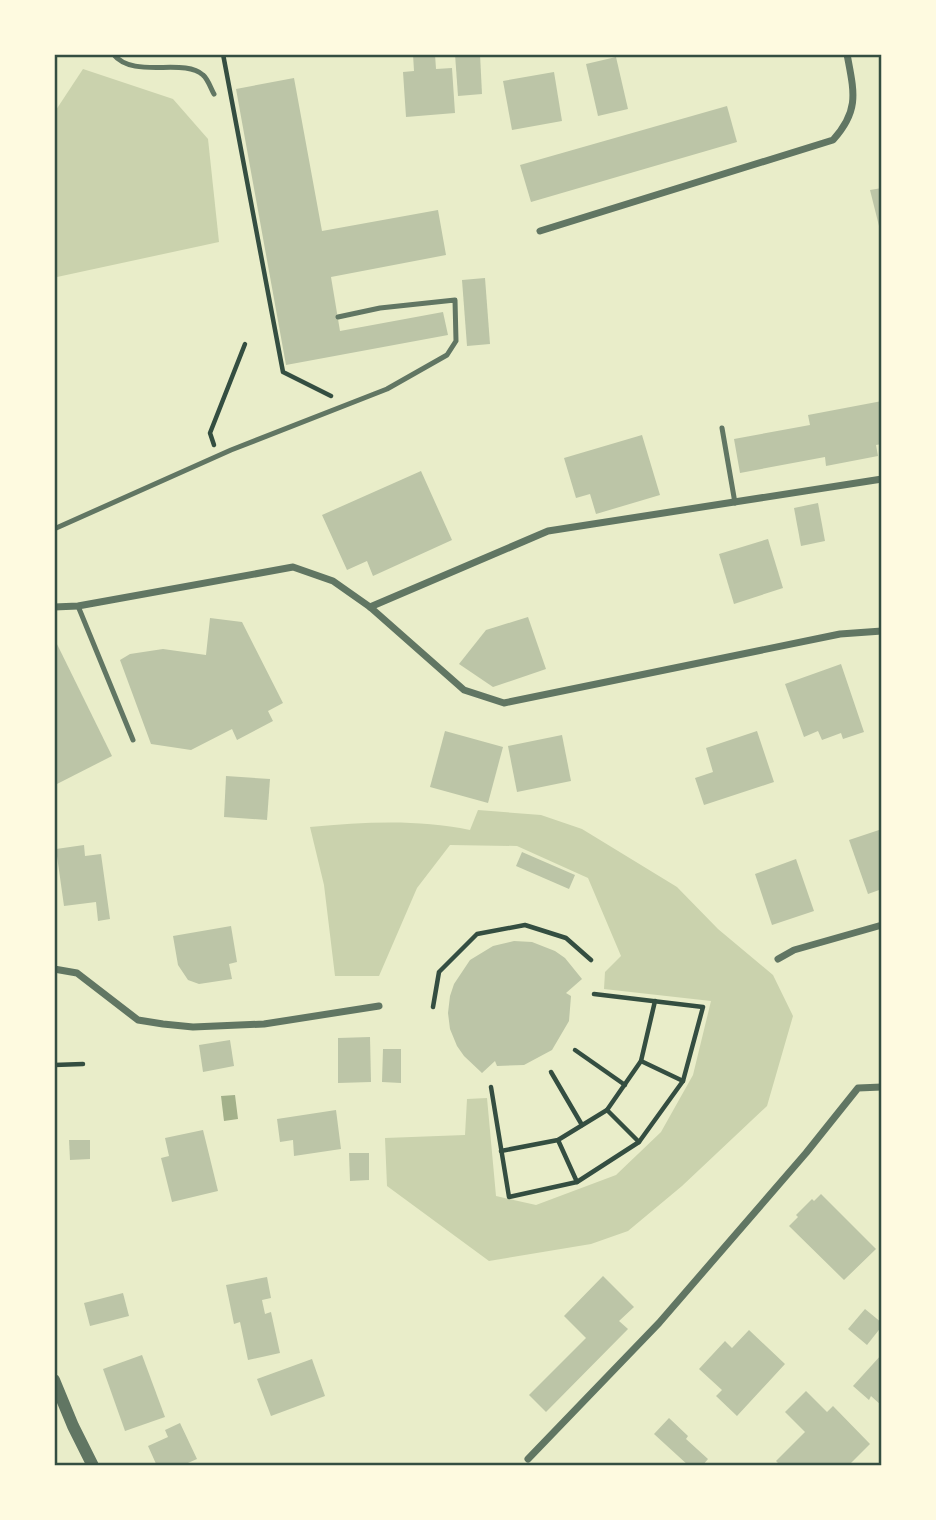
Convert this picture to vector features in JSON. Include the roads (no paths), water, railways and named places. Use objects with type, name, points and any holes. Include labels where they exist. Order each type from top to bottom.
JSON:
[{"type":"street","points":[[540,231],[833,140],[847,125],[852,110],[853,86],[847,54]]},
{"type":"street","points":[[370,607],[548,531],[882,479]]},
{"type":"street","points":[[54,607],[78,606],[293,567],[332,581],[370,607],[464,690],[504,703],[840,634],[882,631]]},
{"type":"street","points":[[778,959],[794,950],[882,925]]},
{"type":"street","points":[[54,969],[77,973],[138,1020],[163,1024],[194,1027],[264,1024],[379,1006]]},
{"type":"street","points":[[528,1460],[659,1323],[806,1153],[858,1088],[882,1087]]},
{"type":"street","points":[[54,1380],[93,1466]]},
{"type":"lane","points":[[113,54],[117,60],[131,66],[193,70],[204,76],[214,94]]},
{"type":"lane","points":[[54,529],[304,420],[387,389],[447,355],[456,341],[455,300],[338,317]]},
{"type":"lane","points":[[722,428],[735,503]]},
{"type":"lane","points":[[78,606],[133,740]]}]
